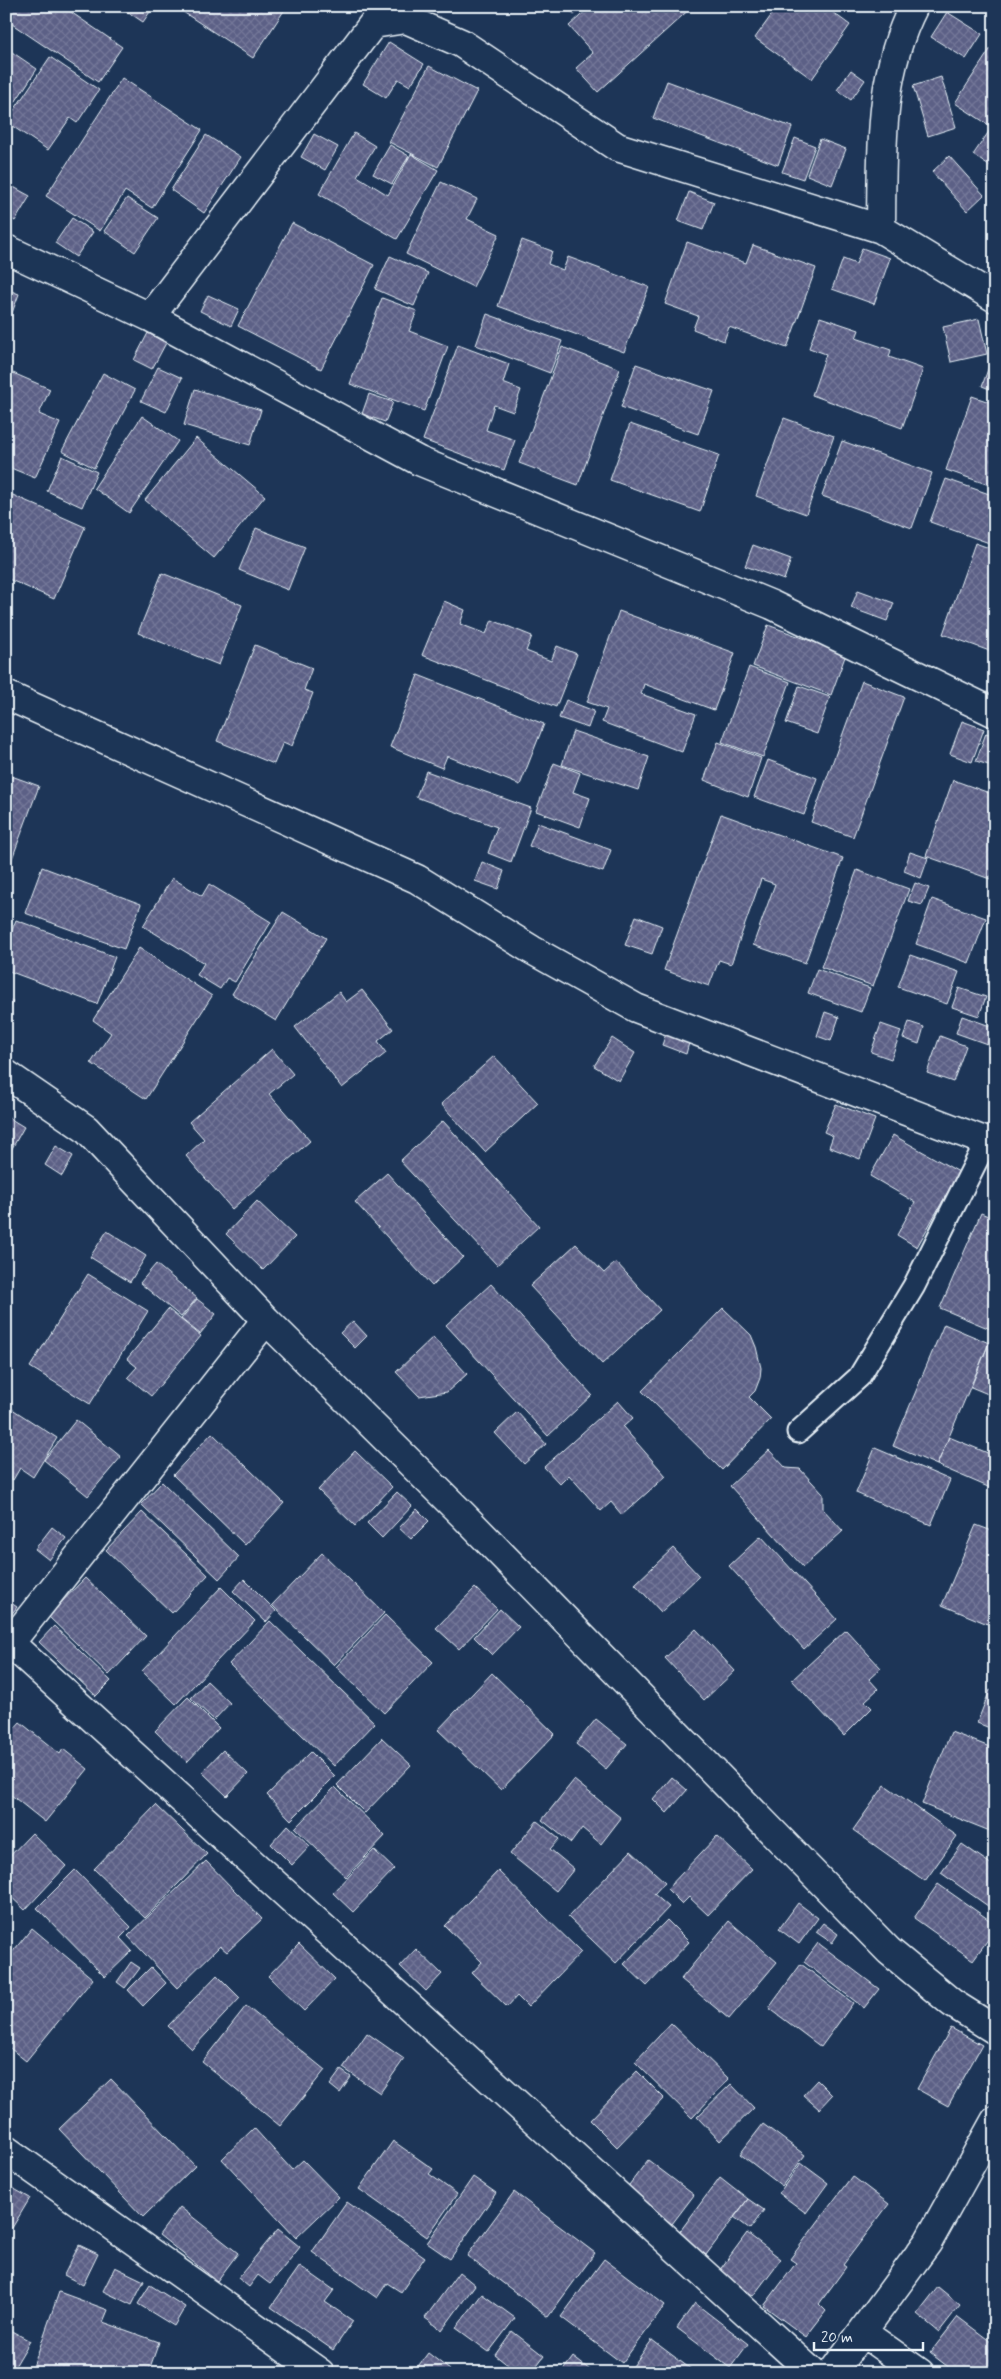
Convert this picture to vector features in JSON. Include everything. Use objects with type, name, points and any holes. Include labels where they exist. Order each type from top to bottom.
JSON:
[{"type":"street","points":[[881,229],[882,135],[892,60],[914,6]]},
{"type":"street","points":[[150,317],[373,24],[406,18],[461,43],[617,146],[881,229],[995,298]]},
{"type":"street","points":[[6,249],[150,317],[419,460],[772,605],[995,714]]},
{"type":"street","points":[[6,695],[417,879],[532,950],[636,1008],[990,1144]]},
{"type":"street","points":[[6,1074],[86,1130],[266,1320],[463,1515],[888,1951],[952,2003],[995,2030]]},
{"type":"street","points":[[266,1320],[8,1646],[813,2373]]},
{"type":"street","points":[[832,2373],[928,2242],[995,2121]]},
{"type":"street","points":[[6,2150],[320,2373]]},
{"type":"street","points":[[862,2332],[920,2373]]},
{"type":"lane","points":[[798,1432],[859,1377],[914,1286],[990,1144]]},
{"type":"building","points":[[6,6],[62,6],[122,47],[98,82],[6,20]]},
{"type":"building","points":[[119,6],[154,6],[143,22]]},
{"type":"building","points":[[174,6],[287,6],[253,58]]},
{"type":"building","points":[[566,6],[584,6],[574,15]]},
{"type":"building","points":[[591,6],[693,6],[598,92],[576,68],[593,53],[569,26]]},
{"type":"building","points":[[778,6],[824,6],[850,25],[812,79],[755,38]]},
{"type":"building","points":[[947,12],[982,34],[966,59],[931,37]]},
{"type":"building","points":[[389,42],[424,64],[410,86],[398,79],[386,98],[363,84]]},
{"type":"building","points":[[6,48],[37,69],[6,116]]},
{"type":"building","points":[[991,48],[995,51],[995,170],[973,155],[992,127],[955,103]]},
{"type":"building","points":[[50,57],[99,90],[77,123],[70,118],[48,150],[6,122]]},
{"type":"building","points":[[429,66],[477,91],[438,167],[389,142]]},
{"type":"building","points":[[851,70],[865,80],[851,100],[837,90]]},
{"type":"building","points":[[941,77],[956,127],[928,136],[913,86]]},
{"type":"building","points":[[122,78],[202,130],[152,208],[125,191],[100,231],[46,196]]},
{"type":"building","points":[[667,81],[792,127],[778,165],[653,118]]},
{"type":"building","points":[[354,133],[375,146],[357,176],[388,195],[411,154],[438,170],[397,239],[319,194]]},
{"type":"building","points":[[314,134],[338,147],[325,170],[301,157]]},
{"type":"building","points":[[206,135],[241,157],[204,213],[171,190]]},
{"type":"building","points":[[795,138],[815,146],[803,179],[782,172]]},
{"type":"building","points":[[820,139],[846,149],[832,185],[807,175]]},
{"type":"building","points":[[390,145],[409,156],[392,184],[373,174]]},
{"type":"building","points":[[949,156],[984,195],[967,211],[932,172]]},
{"type":"building","points":[[441,182],[477,199],[467,219],[499,234],[473,287],[406,254]]},
{"type":"building","points":[[6,183],[30,196],[15,221],[6,216]]},
{"type":"building","points":[[689,192],[714,202],[703,230],[678,221]]},
{"type":"building","points":[[127,198],[158,218],[135,252],[104,231]]},
{"type":"building","points":[[72,218],[93,232],[76,257],[55,243]]},
{"type":"building","points":[[292,223],[374,265],[321,369],[238,326]]},
{"type":"building","points":[[522,240],[552,251],[548,264],[563,270],[568,257],[649,287],[624,352],[498,306]]},
{"type":"building","points":[[687,242],[746,263],[753,245],[816,268],[787,348],[729,327],[724,341],[693,329],[698,316],[665,304]]},
{"type":"building","points":[[862,248],[890,258],[874,304],[832,289],[843,259],[856,264]]},
{"type":"building","points":[[390,256],[428,273],[414,306],[375,289]]},
{"type":"building","points":[[6,289],[19,294],[6,329]]},
{"type":"building","points":[[208,295],[239,309],[231,326],[200,311]]},
{"type":"building","points":[[382,298],[417,311],[409,331],[448,346],[424,411],[350,384]]},
{"type":"building","points":[[487,314],[562,341],[550,373],[476,345]]},
{"type":"building","points":[[820,317],[859,330],[856,338],[891,350],[889,357],[923,369],[902,428],[812,395],[826,354],[809,348]]},
{"type":"building","points":[[979,319],[987,354],[951,362],[943,327]]},
{"type":"building","points":[[148,333],[166,343],[152,369],[134,360]]},
{"type":"building","points":[[458,345],[509,364],[503,383],[521,390],[513,412],[494,405],[486,430],[515,440],[504,470],[423,440]]},
{"type":"building","points":[[562,347],[620,369],[578,485],[519,463]]},
{"type":"building","points":[[995,350],[995,391],[982,386]]},
{"type":"building","points":[[636,364],[714,391],[698,434],[621,407]]},
{"type":"building","points":[[158,367],[182,378],[166,412],[141,401]]},
{"type":"building","points":[[13,373],[50,389],[39,414],[60,423],[35,478],[6,466],[6,389]]},
{"type":"building","points":[[103,373],[135,390],[94,468],[62,451]]},
{"type":"building","points":[[195,389],[261,410],[250,445],[184,425]]},
{"type":"building","points":[[369,394],[393,402],[385,422],[362,414]]},
{"type":"building","points":[[972,396],[995,404],[995,487],[946,470]]},
{"type":"building","points":[[142,416],[178,441],[129,513],[94,488]]},
{"type":"building","points":[[784,418],[834,436],[806,514],[756,496]]},
{"type":"building","points":[[630,424],[719,455],[700,512],[610,480]]},
{"type":"building","points":[[196,438],[265,496],[214,558],[145,500]]},
{"type":"building","points":[[842,441],[932,473],[912,528],[822,496]]},
{"type":"building","points":[[62,456],[97,472],[82,507],[47,491]]},
{"type":"building","points":[[946,479],[995,496],[995,545],[930,522]]},
{"type":"building","points":[[6,492],[85,527],[54,599],[6,578]]},
{"type":"building","points":[[256,528],[305,547],[288,590],[239,570]]},
{"type":"building","points":[[975,543],[995,550],[995,653],[943,634]]},
{"type":"building","points":[[753,545],[791,559],[784,580],[745,566]]},
{"type":"building","points":[[162,573],[242,605],[219,665],[138,633]]},
{"type":"building","points":[[858,590],[894,603],[887,621],[851,608]]},
{"type":"building","points":[[444,601],[465,610],[460,624],[486,634],[492,620],[532,636],[526,651],[551,661],[557,646],[577,654],[556,707],[422,655]]},
{"type":"building","points":[[619,611],[735,653],[714,710],[644,684],[641,694],[696,714],[682,752],[602,722],[607,709],[587,702]]},
{"type":"building","points":[[768,625],[846,654],[831,695],[753,666]]},
{"type":"building","points":[[255,645],[312,668],[304,690],[313,693],[292,746],[283,742],[274,764],[217,741]]},
{"type":"building","points":[[749,667],[790,682],[763,757],[722,742]]},
{"type":"building","points":[[418,675],[544,724],[520,785],[447,756],[442,768],[390,747]]},
{"type":"building","points":[[862,681],[904,697],[853,837],[811,822]]},
{"type":"building","points":[[799,686],[830,697],[817,734],[786,723]]},
{"type":"building","points":[[566,700],[594,711],[588,728],[559,718]]},
{"type":"building","points":[[962,721],[984,729],[972,762],[950,754]]},
{"type":"building","points":[[573,731],[649,757],[638,790],[562,765]]},
{"type":"building","points":[[986,733],[995,736],[995,767],[976,761]]},
{"type":"building","points":[[718,742],[761,758],[748,797],[704,780]]},
{"type":"building","points":[[768,760],[817,778],[804,815],[754,797]]},
{"type":"building","points":[[554,763],[580,773],[573,792],[590,798],[580,827],[536,811]]},
{"type":"building","points":[[426,771],[531,808],[511,862],[488,853],[497,827],[416,797]]},
{"type":"building","points":[[6,774],[39,786],[6,875]]},
{"type":"building","points":[[953,780],[995,795],[995,864],[990,879],[926,856]]},
{"type":"building","points":[[721,814],[843,858],[805,963],[753,945],[775,884],[761,879],[731,964],[719,960],[709,986],[664,970]]},
{"type":"building","points":[[538,823],[611,850],[603,872],[529,846]]},
{"type":"building","points":[[910,852],[928,858],[921,878],[904,871]]},
{"type":"building","points":[[482,862],[504,871],[498,889],[475,881]]},
{"type":"building","points":[[42,867],[141,904],[124,949],[25,913]]},
{"type":"building","points":[[857,870],[909,889],[873,986],[821,967]]},
{"type":"building","points":[[172,878],[202,896],[209,884],[271,922],[235,982],[227,978],[220,989],[197,975],[204,963],[143,926]]},
{"type":"building","points":[[915,883],[929,888],[922,905],[908,901]]},
{"type":"building","points":[[932,899],[986,918],[969,963],[916,944]]},
{"type":"building","points":[[283,912],[326,938],[276,1021],[232,994]]},
{"type":"building","points":[[636,916],[662,926],[652,954],[625,945]]},
{"type":"building","points":[[16,920],[115,957],[97,1004],[6,970],[6,945]]},
{"type":"building","points":[[139,948],[212,996],[146,1099],[91,1063],[111,1033],[93,1020]]},
{"type":"building","points":[[910,955],[959,972],[947,1004],[898,987]]},
{"type":"building","points":[[817,969],[870,988],[861,1012],[808,993]]},
{"type":"building","points":[[959,988],[986,997],[979,1016],[952,1007]]},
{"type":"building","points":[[362,990],[393,1029],[378,1041],[386,1053],[342,1088],[295,1027],[339,992],[346,1002]]},
{"type":"building","points":[[6,999],[13,1001],[6,1019]]},
{"type":"building","points":[[825,1012],[839,1017],[831,1041],[817,1036]]},
{"type":"building","points":[[962,1016],[993,1027],[987,1044],[956,1033]]},
{"type":"building","points":[[909,1022],[924,1027],[919,1044],[903,1038]]},
{"type":"building","points":[[881,1024],[901,1031],[891,1059],[871,1052]]},
{"type":"building","points":[[667,1031],[690,1039],[686,1054],[662,1045]]},
{"type":"building","points":[[940,1036],[966,1046],[953,1082],[927,1073]]},
{"type":"building","points":[[612,1038],[635,1053],[619,1081],[594,1066]]},
{"type":"building","points":[[272,1049],[293,1074],[269,1094],[310,1141],[232,1209],[186,1156],[204,1139],[189,1122]]},
{"type":"building","points":[[494,1056],[538,1103],[485,1152],[441,1104]]},
{"type":"building","points":[[836,1104],[875,1119],[860,1159],[829,1147],[833,1136],[824,1132]]},
{"type":"building","points":[[6,1116],[24,1127],[6,1159]]},
{"type":"building","points":[[443,1121],[539,1226],[497,1265],[400,1161]]},
{"type":"building","points":[[893,1135],[959,1172],[917,1247],[897,1235],[915,1202],[870,1176]]},
{"type":"building","points":[[56,1146],[73,1156],[62,1176],[45,1165]]},
{"type":"building","points":[[387,1173],[463,1257],[432,1286],[355,1202]]},
{"type":"building","points":[[257,1201],[295,1237],[263,1270],[226,1234]]},
{"type":"building","points":[[981,1213],[995,1219],[995,1331],[940,1308]]},
{"type":"building","points":[[107,1231],[146,1256],[130,1282],[90,1257]]},
{"type":"building","points":[[576,1244],[604,1273],[616,1262],[660,1310],[602,1364],[530,1286]]},
{"type":"building","points":[[156,1264],[197,1298],[181,1317],[140,1283]]},
{"type":"building","points":[[88,1274],[148,1311],[90,1404],[30,1367]]},
{"type":"building","points":[[491,1284],[592,1395],[548,1436],[446,1325]]},
{"type":"building","points":[[197,1299],[216,1314],[200,1334],[181,1319]]},
{"type":"building","points":[[723,1308],[751,1335],[761,1368],[760,1378],[755,1391],[749,1397],[771,1419],[722,1470],[642,1391]]},
{"type":"building","points":[[168,1309],[201,1336],[151,1396],[128,1377],[137,1367],[127,1359]]},
{"type":"building","points":[[353,1321],[367,1336],[355,1348],[340,1333]]},
{"type":"building","points":[[944,1324],[989,1343],[937,1465],[893,1446]]},
{"type":"building","points":[[433,1337],[467,1374],[447,1392],[419,1396],[396,1372]]},
{"type":"building","points":[[989,1343],[995,1345],[995,1397],[971,1387]]},
{"type":"building","points":[[618,1401],[633,1418],[623,1427],[666,1476],[622,1515],[611,1502],[601,1511],[569,1475],[560,1484],[544,1467]]},
{"type":"building","points":[[6,1405],[57,1438],[33,1477],[20,1468],[13,1480],[6,1476]]},
{"type":"building","points":[[517,1412],[546,1444],[524,1464],[495,1433]]},
{"type":"building","points":[[76,1420],[121,1457],[88,1496],[44,1460]]},
{"type":"building","points":[[212,1433],[284,1503],[245,1545],[173,1475]]},
{"type":"building","points":[[949,1437],[995,1456],[995,1490],[937,1465]]},
{"type":"building","points":[[875,1448],[950,1480],[931,1525],[856,1493]]},
{"type":"building","points":[[769,1450],[786,1468],[800,1469],[823,1494],[823,1509],[843,1531],[803,1567],[730,1486]]},
{"type":"building","points":[[355,1451],[392,1487],[355,1526],[318,1490]]},
{"type":"building","points":[[162,1482],[239,1557],[219,1579],[141,1504]]},
{"type":"building","points":[[397,1492],[412,1506],[382,1538],[367,1523]]},
{"type":"building","points":[[417,1509],[429,1521],[411,1539],[399,1528]]},
{"type":"building","points":[[142,1512],[208,1575],[172,1613],[106,1550]]},
{"type":"building","points":[[976,1525],[995,1532],[995,1614],[990,1625],[942,1605]]},
{"type":"building","points":[[52,1527],[66,1538],[49,1560],[35,1549]]},
{"type":"building","points":[[761,1536],[837,1619],[804,1649],[729,1566]]},
{"type":"building","points":[[673,1548],[699,1576],[661,1612],[635,1584]]},
{"type":"building","points":[[322,1553],[384,1613],[334,1665],[272,1605]]},
{"type":"building","points":[[85,1578],[146,1636],[109,1675],[48,1616]]},
{"type":"building","points":[[244,1579],[276,1611],[266,1622],[233,1591]]},
{"type":"building","points":[[221,1587],[255,1621],[176,1704],[142,1671]]},
{"type":"building","points":[[475,1588],[497,1609],[459,1649],[436,1628]]},
{"type":"building","points":[[8,1601],[17,1607],[6,1621],[6,1604]]},
{"type":"building","points":[[500,1609],[519,1627],[492,1655],[474,1637]]},
{"type":"building","points":[[385,1615],[433,1662],[384,1713],[336,1667]]},
{"type":"building","points":[[270,1621],[375,1723],[334,1766],[229,1664]]},
{"type":"building","points":[[54,1626],[111,1681],[96,1696],[39,1642]]},
{"type":"building","points":[[696,1629],[735,1671],[704,1700],[665,1658]]},
{"type":"building","points":[[846,1630],[881,1668],[869,1679],[878,1689],[865,1701],[872,1708],[844,1736],[792,1680]]},
{"type":"building","points":[[492,1673],[555,1734],[501,1790],[438,1730]]},
{"type":"building","points":[[207,1681],[230,1703],[214,1720],[191,1698]]},
{"type":"building","points":[[990,1690],[995,1692],[995,1730],[977,1723]]},
{"type":"building","points":[[188,1697],[219,1728],[187,1762],[155,1731]]},
{"type":"building","points":[[596,1719],[627,1744],[606,1769],[576,1744]]},
{"type":"building","points":[[20,1722],[60,1754],[63,1749],[88,1769],[45,1822],[6,1791],[6,1738]]},
{"type":"building","points":[[951,1732],[995,1749],[991,1763],[995,1765],[995,1833],[922,1804]]},
{"type":"building","points":[[382,1738],[411,1765],[365,1813],[337,1785]]},
{"type":"building","points":[[223,1750],[248,1774],[227,1796],[202,1772]]},
{"type":"building","points":[[311,1752],[335,1776],[291,1820],[267,1795]]},
{"type":"building","points":[[672,1777],[687,1790],[667,1813],[653,1799]]},
{"type":"building","points":[[574,1780],[621,1818],[601,1844],[582,1828],[571,1843],[542,1820]]},
{"type":"building","points":[[885,1785],[957,1836],[925,1881],[853,1830]]},
{"type":"building","points":[[335,1787],[385,1836],[346,1877],[295,1828]]},
{"type":"building","points":[[156,1805],[207,1854],[145,1918],[94,1869]]},
{"type":"building","points":[[537,1821],[559,1839],[550,1849],[574,1869],[556,1891],[510,1854]]},
{"type":"building","points":[[288,1825],[310,1846],[292,1865],[271,1844]]},
{"type":"building","points":[[32,1833],[66,1866],[25,1910],[6,1892],[6,1860]]},
{"type":"building","points":[[717,1836],[752,1869],[708,1915],[689,1897],[682,1904],[667,1889]]},
{"type":"building","points":[[962,1844],[995,1867],[995,1911],[941,1873]]},
{"type":"building","points":[[374,1850],[394,1869],[353,1912],[333,1893]]},
{"type":"building","points":[[631,1851],[665,1882],[654,1894],[669,1907],[616,1963],[568,1917]]},
{"type":"building","points":[[206,1861],[262,1919],[227,1952],[220,1946],[177,1988],[128,1936]]},
{"type":"building","points":[[75,1870],[131,1927],[120,1938],[132,1951],[105,1977],[37,1908]]},
{"type":"building","points":[[498,1871],[581,1952],[528,2007],[517,1996],[507,2007],[472,1973],[482,1962],[445,1926]]},
{"type":"building","points":[[938,1884],[995,1924],[995,1930],[973,1960],[914,1918]]},
{"type":"building","points":[[798,1903],[818,1918],[799,1944],[779,1929]]},
{"type":"building","points":[[667,1920],[689,1942],[647,1986],[624,1964]]},
{"type":"building","points":[[729,1921],[777,1962],[729,2019],[681,1979]]},
{"type":"building","points":[[823,1923],[838,1934],[832,1943],[816,1932]]},
{"type":"building","points":[[32,1928],[93,1979],[26,2061],[6,2045],[6,1960]]},
{"type":"building","points":[[818,1943],[879,1989],[864,2008],[804,1962]]},
{"type":"building","points":[[299,1944],[335,1979],[304,2011],[268,1976]]},
{"type":"building","points":[[416,1949],[442,1974],[426,1991],[400,1966]]},
{"type":"building","points":[[131,1962],[140,1968],[125,1988],[117,1982]]},
{"type":"building","points":[[801,1964],[853,2003],[821,2047],[769,2008]]},
{"type":"building","points":[[151,1967],[166,1983],[143,2006],[128,1990]]},
{"type":"building","points":[[217,1975],[240,1998],[192,2049],[168,2026]]},
{"type":"building","points":[[246,2006],[325,2070],[280,2126],[202,2062]]},
{"type":"building","points":[[671,2023],[729,2079],[692,2118],[635,2062]]},
{"type":"building","points":[[951,2028],[982,2045],[948,2106],[917,2089]]},
{"type":"building","points":[[367,2033],[404,2059],[380,2093],[343,2068]]},
{"type":"building","points":[[341,2070],[351,2077],[340,2093],[330,2085]]},
{"type":"building","points":[[637,2071],[664,2098],[617,2147],[590,2120]]},
{"type":"building","points":[[111,2079],[195,2166],[143,2217],[59,2129]]},
{"type":"building","points":[[817,2080],[832,2095],[819,2109],[803,2095]]},
{"type":"building","points":[[731,2084],[754,2108],[720,2141],[697,2117]]},
{"type":"building","points":[[763,2124],[805,2155],[782,2186],[740,2154]]},
{"type":"building","points":[[254,2128],[292,2170],[303,2160],[339,2197],[296,2238],[222,2159]]},
{"type":"building","points":[[393,2141],[433,2169],[429,2174],[457,2194],[427,2237],[359,2189]]},
{"type":"building","points":[[648,2160],[694,2195],[672,2224],[626,2189]]},
{"type":"building","points":[[801,2163],[828,2183],[806,2213],[779,2193]]},
{"type":"building","points":[[852,2176],[889,2204],[843,2265],[846,2267],[819,2304],[826,2311],[806,2337],[764,2306],[796,2263],[790,2259]]},
{"type":"building","points":[[473,2177],[496,2193],[450,2259],[427,2243]]},
{"type":"building","points":[[720,2177],[748,2199],[706,2255],[678,2234]]},
{"type":"building","points":[[9,2186],[30,2198],[12,2228],[6,2224],[6,2191]]},
{"type":"building","points":[[514,2192],[595,2253],[548,2317],[467,2256]]},
{"type":"building","points":[[748,2199],[764,2210],[750,2229],[734,2217]]},
{"type":"building","points":[[347,2202],[425,2257],[401,2292],[387,2283],[377,2298],[312,2252]]},
{"type":"building","points":[[180,2207],[238,2253],[217,2281],[159,2235]]},
{"type":"building","points":[[278,2229],[300,2247],[270,2284],[258,2275],[249,2287],[238,2278]]},
{"type":"building","points":[[747,2233],[781,2259],[753,2296],[719,2271]]},
{"type":"building","points":[[79,2245],[98,2254],[83,2285],[64,2275]]},
{"type":"building","points":[[604,2259],[665,2305],[622,2363],[561,2317]]},
{"type":"building","points":[[300,2266],[334,2290],[325,2302],[353,2321],[333,2350],[271,2307]]},
{"type":"building","points":[[115,2267],[144,2281],[132,2305],[103,2291]]},
{"type":"building","points":[[459,2272],[475,2285],[442,2330],[425,2318]]},
{"type":"building","points":[[150,2285],[185,2307],[174,2326],[138,2304]]},
{"type":"building","points":[[938,2287],[960,2305],[939,2332],[917,2314]]},
{"type":"building","points":[[59,2292],[108,2310],[103,2322],[159,2342],[148,2373],[49,2373],[33,2367]]},
{"type":"building","points":[[482,2294],[515,2318],[489,2352],[456,2328]]},
{"type":"building","points":[[695,2303],[748,2344],[730,2368],[677,2328]]},
{"type":"building","points":[[958,2317],[995,2345],[995,2373],[956,2373],[930,2353]]},
{"type":"building","points":[[6,2328],[30,2341],[11,2373],[6,2372]]},
{"type":"building","points":[[512,2331],[544,2356],[531,2373],[518,2373],[495,2355]]},
{"type":"building","points":[[652,2340],[696,2373],[628,2373]]},
{"type":"building","points":[[428,2353],[450,2370],[448,2373],[413,2373]]},
{"type":"building","points":[[573,2357],[594,2373],[561,2373]]}]
